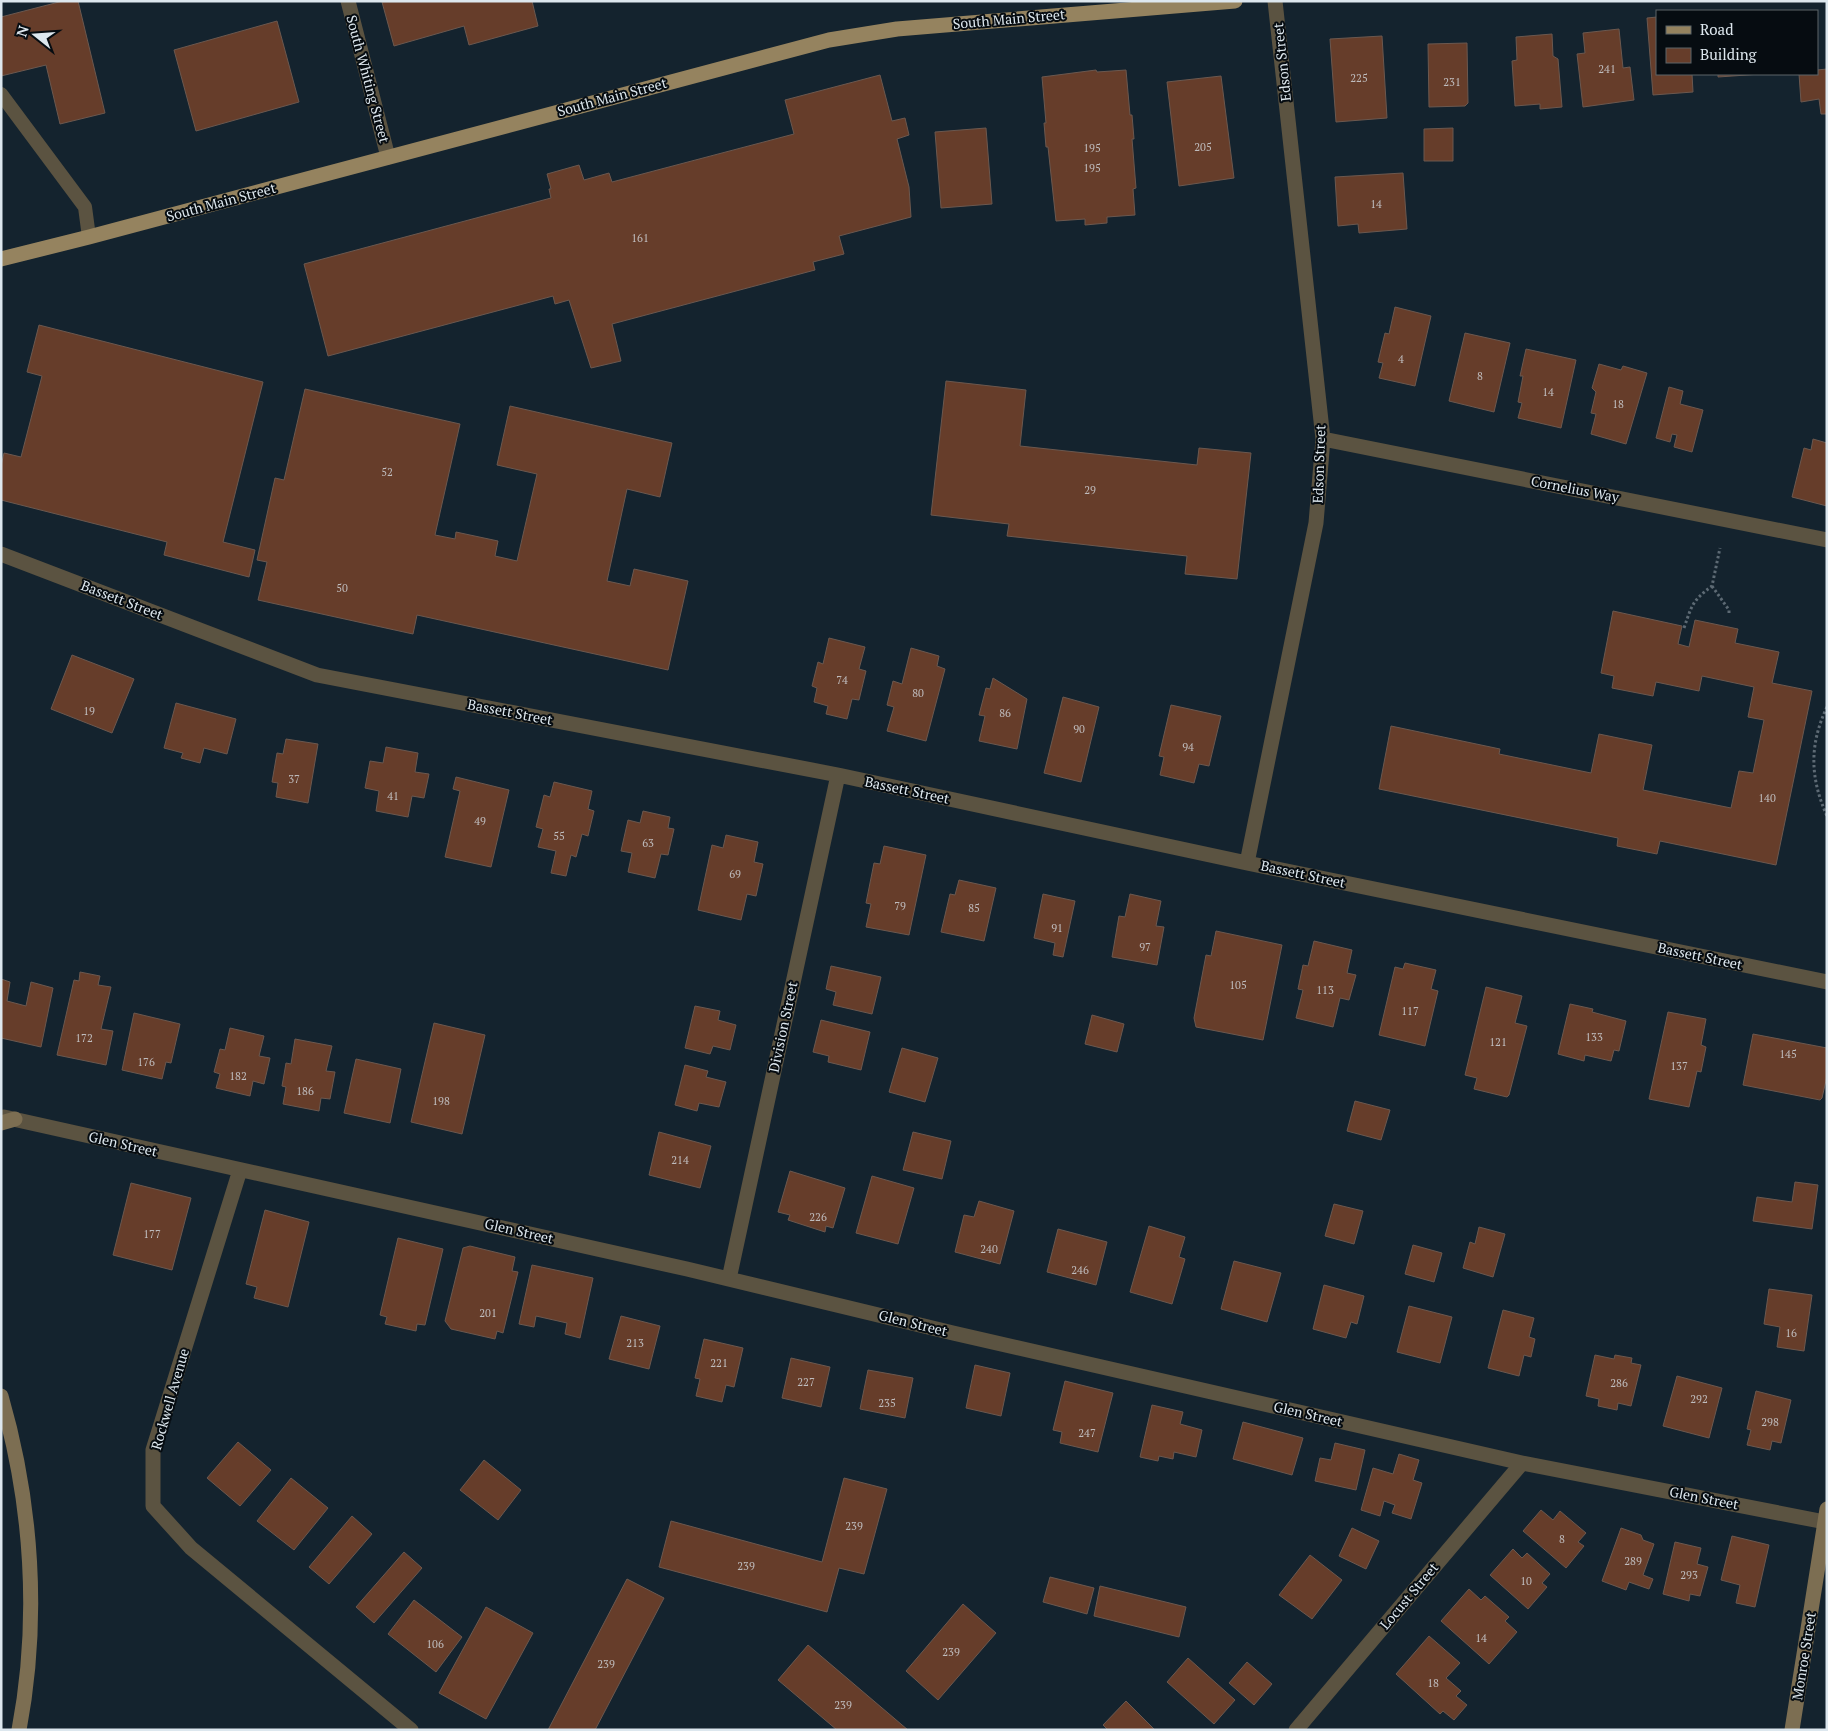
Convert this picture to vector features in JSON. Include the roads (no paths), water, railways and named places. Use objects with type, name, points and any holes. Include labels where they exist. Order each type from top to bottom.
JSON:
[{"type":"main road","name":"South Main Street","points":[[1,259],[812,43],[897,29],[1236,1]]},
{"type":"street","name":"South Whiting Street","points":[[348,1],[388,157]]},
{"type":"street","name":"Edson Street","points":[[1247,863],[1316,524],[1323,439],[1275,1]]},
{"type":"street","name":"Cornelius Way","points":[[1323,439],[1827,540]]},
{"type":"street","name":"Bassett Street","points":[[1,554],[317,675],[838,775],[1247,863],[1827,982]]},
{"type":"street","name":"Division Street","points":[[729,1279],[838,775]]},
{"type":"street","name":"Glen Street","points":[[6,1120],[729,1279],[953,1333],[1522,1463],[1826,1518]]},
{"type":"street","name":"Rockwell Avenue","points":[[240,1170],[153,1450],[153,1506],[191,1548],[411,1730]]},
{"type":"street","points":[[1,1396],[21,1482],[30,1574],[29,1646],[19,1730]]},
{"type":"street","name":"Locust Street","points":[[1296,1730],[1522,1463]]},
{"type":"street","name":"Monroe Street","points":[[1792,1730],[1826,1518]]},
{"type":"lane","points":[[1,94],[86,206],[89,237]]}]
